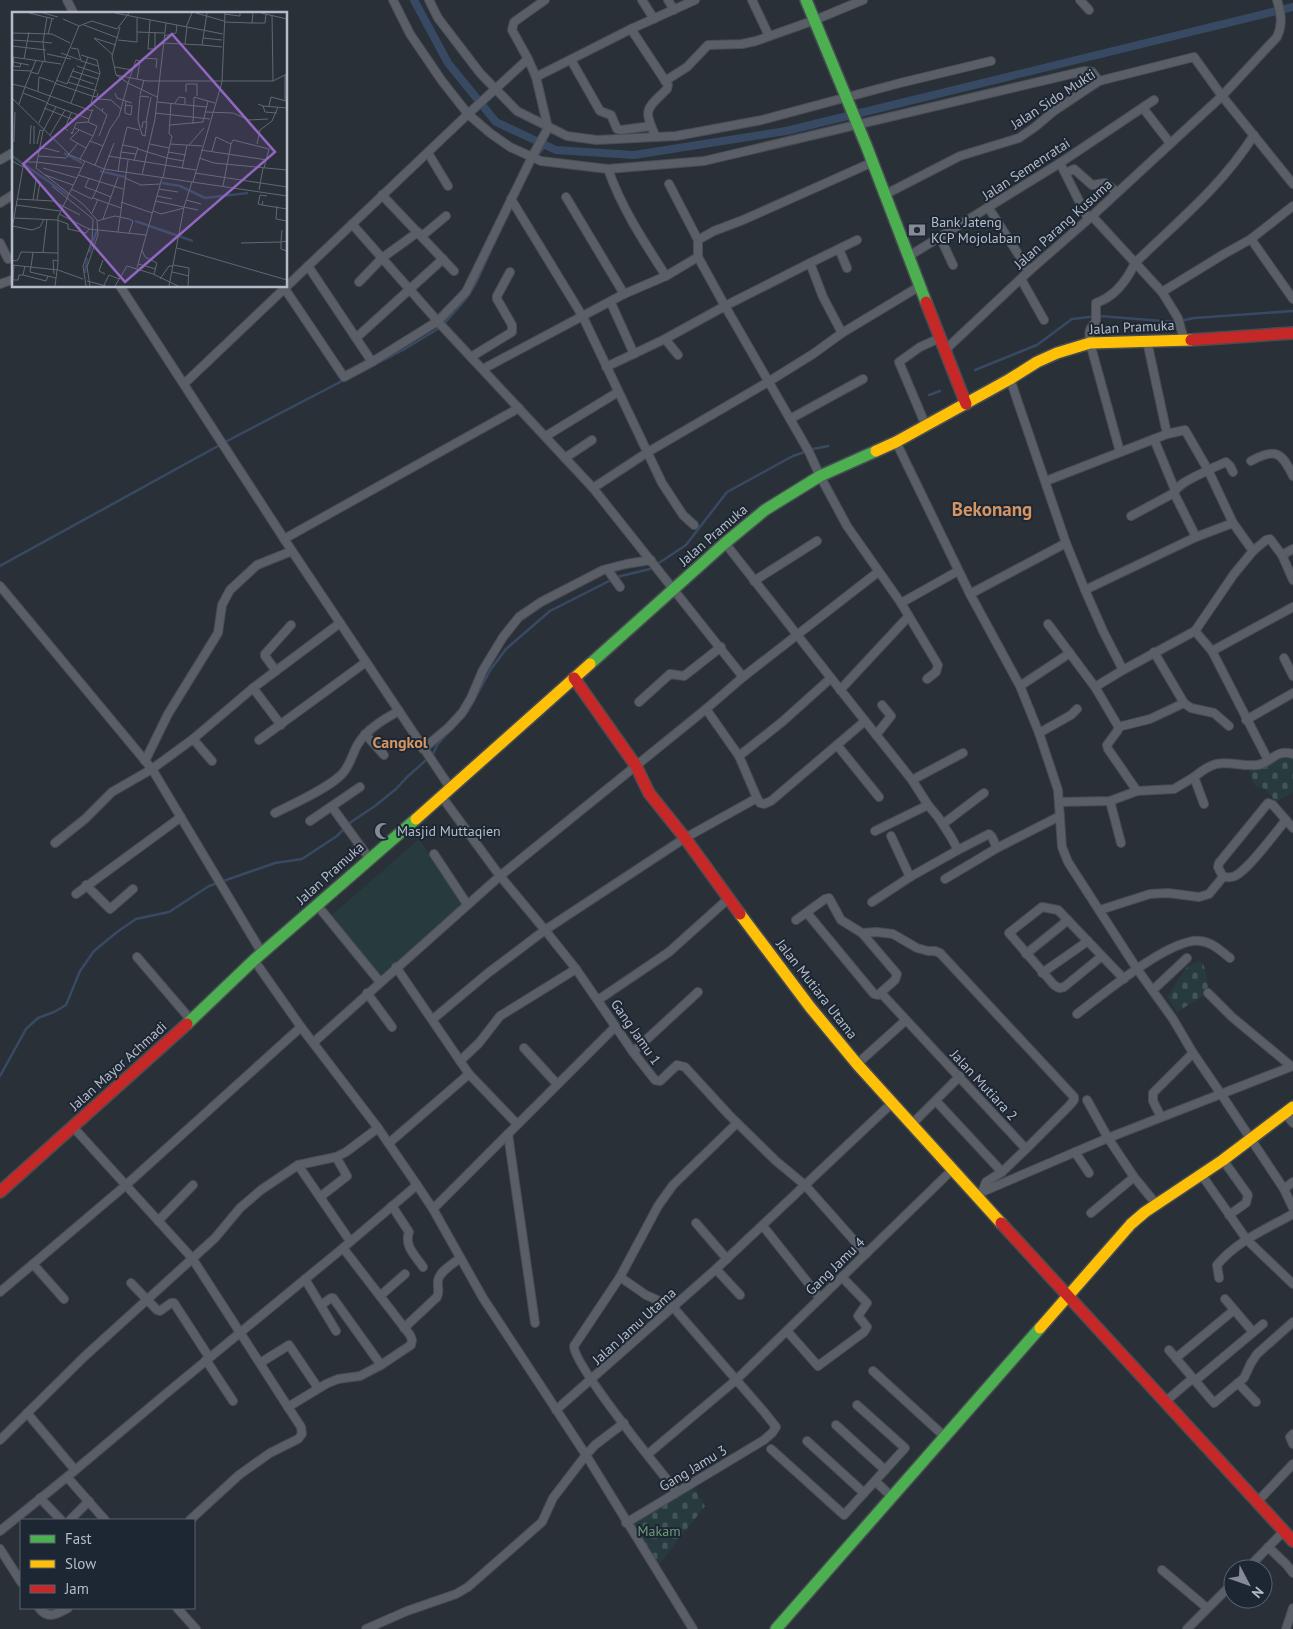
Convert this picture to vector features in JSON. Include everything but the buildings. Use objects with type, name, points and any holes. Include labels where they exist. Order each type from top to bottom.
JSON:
[{"type":"main road","points":[[806,0],[886,194],[966,404]]},
{"type":"main road","name":"Jalan Pramuka","points":[[258,957],[369,858],[442,797],[725,543],[765,510],[820,476],[896,442],[1037,362],[1057,353],[1090,343],[1216,339],[1293,333]]},
{"type":"main road","name":"Jalan Mutiara Utama","points":[[574,678],[636,766],[649,793],[685,838],[728,899],[810,1007],[857,1064],[952,1170],[980,1194],[1068,1294],[1293,1541]]},
{"type":"main road","name":"Jalan Mayor Achmadi","points":[[0,1192],[258,957]]},
{"type":"main road","points":[[776,1629],[1131,1224],[1156,1204],[1223,1160],[1289,1110]]},
{"type":"street","points":[[67,0],[73,12]]},
{"type":"street","points":[[393,0],[410,34],[442,81],[469,113],[510,147],[541,161],[608,169],[704,161],[857,122],[1084,71],[1092,72],[1098,81]]},
{"type":"street","points":[[430,0],[438,18],[493,90],[517,111],[548,129],[567,136],[597,140],[676,136],[762,120],[991,61]]},
{"type":"street","points":[[184,384],[285,289],[344,377],[441,325],[470,286],[532,156],[548,129],[536,77],[512,30],[514,22],[545,0]]},
{"type":"street","points":[[642,0],[654,19]]},
{"type":"street","points":[[668,0],[674,10]]},
{"type":"street","points":[[536,77],[631,29],[695,0]]},
{"type":"street","points":[[752,0],[769,36]]},
{"type":"street","points":[[665,81],[687,67],[708,45],[742,44],[815,20],[863,0]]},
{"type":"street","points":[[1080,0],[1089,10]]},
{"type":"street","name":"Jalan Parang Kusuma","points":[[944,350],[1222,96],[1277,37],[1282,28],[1278,1]]},
{"type":"street","points":[[631,29],[668,85],[667,89],[650,105],[648,110],[648,117],[656,137]]},
{"type":"street","name":"Jalan Sido Mukti","points":[[886,194],[960,156],[1019,138],[1098,81],[1194,57],[1222,96]]},
{"type":"street","points":[[288,286],[493,90],[528,59]]},
{"type":"street","points":[[572,60],[600,110],[611,114],[617,128],[620,130],[651,126]]},
{"type":"street","points":[[1222,96],[1293,184]]},
{"type":"street","name":"Jalan Semenratai","points":[[909,256],[1060,163],[1154,100]]},
{"type":"street","points":[[1143,108],[1170,143]]},
{"type":"street","points":[[1120,452],[1090,343],[1090,327],[1096,322],[1096,303],[1104,300],[1121,285],[1128,277],[1135,263],[1221,180],[1242,154],[1254,135]]},
{"type":"street","points":[[428,152],[448,186]]},
{"type":"street","points":[[0,160],[12,153]]},
{"type":"street","points":[[698,240],[714,231],[873,162]]},
{"type":"street","points":[[1060,163],[1090,218],[1162,292],[1178,318],[1184,340]]},
{"type":"street","points":[[608,169],[614,186],[645,244],[666,276]]},
{"type":"street","points":[[1066,173],[1074,169],[1092,185],[1104,183],[1117,192]]},
{"type":"street","points":[[669,184],[698,240],[698,257],[809,452],[820,476],[848,526],[901,604],[938,665],[936,672],[927,679]]},
{"type":"street","points":[[0,203],[12,195]]},
{"type":"street","points":[[382,195],[443,258],[454,272]]},
{"type":"street","points":[[566,197],[624,294]]},
{"type":"street","points":[[511,199],[582,317],[666,490],[683,515],[694,525]]},
{"type":"street","points":[[1162,292],[1250,239],[1293,206]]},
{"type":"street","points":[[988,207],[1029,271]]},
{"type":"street","points":[[359,282],[382,258],[446,216]]},
{"type":"street","points":[[352,224],[441,325],[593,488],[743,677]]},
{"type":"street","points":[[940,237],[953,265]]},
{"type":"street","points":[[1250,239],[1293,299]]},
{"type":"street","points":[[606,366],[665,339],[725,306],[857,240]]},
{"type":"street","points":[[0,243],[8,258]]},
{"type":"street","points":[[839,249],[847,268]]},
{"type":"street","points":[[483,370],[611,303],[624,294],[666,276],[698,257]]},
{"type":"street","points":[[356,338],[443,258]]},
{"type":"street","points":[[810,263],[823,297],[842,333]]},
{"type":"street","points":[[308,266],[372,362]]},
{"type":"street","points":[[471,357],[512,332],[512,325],[497,299],[510,272]]},
{"type":"street","points":[[1021,279],[1044,320]]},
{"type":"street","points":[[0,284],[12,280]]},
{"type":"street","points":[[593,488],[648,452],[768,382],[842,333],[920,286]]},
{"type":"street","points":[[121,288],[284,539],[451,789]]},
{"type":"street","points":[[611,303],[634,354]]},
{"type":"street","points":[[926,426],[899,362],[920,347],[940,338]]},
{"type":"street","points":[[665,339],[678,355]]},
{"type":"street","points":[[1147,342],[1167,434]]},
{"type":"street","points":[[790,419],[863,379]]},
{"type":"street","points":[[1010,379],[1066,543],[1102,631],[1123,670]]},
{"type":"street","points":[[546,436],[618,392]]},
{"type":"street","points":[[284,539],[519,408]]},
{"type":"street","points":[[1046,481],[1167,434],[1183,430],[1187,431],[1233,523],[1253,551]]},
{"type":"street","points":[[1154,439],[1174,491],[1196,537]]},
{"type":"street","points":[[565,458],[592,440]]},
{"type":"street","points":[[896,442],[958,571],[1020,686],[1039,733],[1058,790],[1062,847],[1068,862],[1137,969],[1173,1019],[1193,1053],[1252,1139],[1284,1189],[1293,1208]]},
{"type":"street","points":[[1251,461],[1264,454],[1276,454],[1285,461],[1293,476]]},
{"type":"street","points":[[1131,516],[1208,470],[1226,462],[1233,472]]},
{"type":"street","points":[[1085,590],[1196,537],[1233,523]]},
{"type":"street","points":[[1095,687],[1154,652],[1195,632],[1234,574],[1253,551],[1266,540],[1270,539],[1282,555],[1293,580]]},
{"type":"street","points":[[754,581],[817,541]]},
{"type":"street","points":[[725,543],[796,636],[912,780],[943,824],[958,850]]},
{"type":"street","points":[[970,594],[1066,543]]},
{"type":"street","points":[[1282,555],[1293,549]]},
{"type":"street","points":[[145,760],[168,714],[218,633],[222,605],[230,590],[257,565],[292,551]]},
{"type":"street","points":[[428,755],[462,713],[471,698],[483,670],[503,636],[519,617],[555,594],[607,569],[626,564],[654,564]]},
{"type":"street","points":[[607,569],[620,587]]},
{"type":"street","points":[[901,604],[958,571]]},
{"type":"street","points":[[314,1042],[500,876],[743,677],[878,572]]},
{"type":"street","points":[[0,586],[152,769],[222,885],[258,957],[302,1028],[389,1143],[417,1185],[483,1298],[586,1455],[626,1523],[693,1629]]},
{"type":"street","points":[[1212,651],[1293,607]]},
{"type":"street","points":[[840,690],[908,617]]},
{"type":"street","points":[[55,843],[112,792],[152,769],[193,739],[253,688],[340,623]]},
{"type":"street","points":[[1048,624],[1095,687],[1118,727]]},
{"type":"street","points":[[276,672],[264,655],[291,626]]},
{"type":"street","points":[[1195,632],[1212,651],[1268,760]]},
{"type":"street","points":[[639,702],[670,674],[684,676],[721,647]]},
{"type":"street","points":[[1154,652],[1184,703],[1191,708],[1214,713],[1228,726]]},
{"type":"street","points":[[1020,686],[1070,653]]},
{"type":"street","points":[[1284,658],[1293,676]]},
{"type":"street","points":[[259,740],[366,662]]},
{"type":"street","points":[[738,756],[782,722],[831,678]]},
{"type":"street","points":[[253,688],[281,725]]},
{"type":"street","points":[[1246,720],[1293,693]]},
{"type":"street","points":[[1137,791],[1107,745],[1118,727],[1150,719],[1184,703]]},
{"type":"street","points":[[876,735],[891,716],[882,704]]},
{"type":"street","points":[[1039,733],[1071,715],[1077,708]]},
{"type":"street","points":[[706,709],[738,756],[760,803],[764,804],[771,801],[865,722]]},
{"type":"street","points":[[276,813],[342,774],[365,734],[386,718],[400,711]]},
{"type":"street","points":[[365,734],[384,754]]},
{"type":"street","points":[[193,739],[212,761]]},
{"type":"street","points":[[837,745],[879,797]]},
{"type":"street","points":[[912,780],[963,753]]},
{"type":"street","points":[[1060,802],[1110,801],[1137,791],[1174,789],[1194,777],[1207,766],[1216,763],[1254,765],[1262,764],[1277,754],[1293,754]]},
{"type":"street","points":[[1194,777],[1204,804]]},
{"type":"street","points":[[310,821],[360,787]]},
{"type":"street","points":[[943,824],[984,792]]},
{"type":"street","name":"Gang Jamu 1","points":[[442,797],[500,876],[576,969],[633,1052],[658,1082],[678,1065],[685,1067],[737,1123],[776,1161],[805,1185],[866,1254]]},
{"type":"street","points":[[433,1019],[488,973],[545,930],[685,838],[757,798]]},
{"type":"street","points":[[1110,801],[1121,843]]},
{"type":"street","points":[[1223,877],[1218,867],[1219,863],[1268,803],[1273,805],[1293,828]]},
{"type":"street","points":[[874,831],[928,805]]},
{"type":"street","points":[[332,807],[369,858]]},
{"type":"street","points":[[945,880],[997,848],[1060,816]]},
{"type":"street","points":[[76,894],[181,817]]},
{"type":"street","points":[[1223,877],[1231,878],[1236,876],[1286,820]]},
{"type":"street","points":[[872,902],[910,877],[984,835],[989,834],[992,837],[997,848]]},
{"type":"street","points":[[891,836],[910,877]]},
{"type":"street","points":[[434,854],[467,904]]},
{"type":"street","points":[[1100,910],[1150,894],[1168,893],[1199,897],[1209,894],[1223,877]]},
{"type":"street","points":[[86,885],[110,909],[132,889]]},
{"type":"street","points":[[796,920],[829,898],[841,920],[862,933],[897,974],[895,980],[881,993]]},
{"type":"street","points":[[598,1000],[669,952],[728,899]]},
{"type":"street","points":[[317,905],[380,982]]},
{"type":"street","points":[[1102,956],[1064,987],[1059,988],[1042,973],[1009,936],[1010,931],[1042,907],[1058,910],[1124,978]]},
{"type":"street","name":"Jalan Mutiara 2","points":[[807,913],[874,994],[878,995],[881,993],[1026,1149]]},
{"type":"street","points":[[1026,954],[1068,920]]},
{"type":"street","points":[[862,933],[893,934],[917,948],[940,953],[1074,1097],[1070,1106],[1026,1149],[1002,1172],[986,1182],[980,1194]]},
{"type":"street","points":[[1042,973],[1088,941]]},
{"type":"street","points":[[1077,1014],[1137,969],[1174,946],[1187,941],[1201,941],[1212,945],[1230,958]]},
{"type":"street","points":[[137,957],[191,1020]]},
{"type":"street","points":[[1153,990],[1186,958]]},
{"type":"street","points":[[396,967],[469,1074],[517,1124]]},
{"type":"street","points":[[460,1061],[479,1043],[500,1016],[576,969]]},
{"type":"street","points":[[633,1052],[698,992]]},
{"type":"street","points":[[980,1194],[1108,1138],[1292,1066],[1232,1017],[1208,993]]},
{"type":"street","points":[[367,994],[392,1027]]},
{"type":"street","points":[[857,1064],[906,1020]]},
{"type":"street","points":[[433,1210],[615,1027]]},
{"type":"street","points":[[0,1292],[126,1185],[302,1028]]},
{"type":"street","points":[[524,1048],[557,1084]]},
{"type":"street","points":[[1161,1117],[1153,1101],[1153,1093],[1193,1053]]},
{"type":"street","points":[[389,1143],[469,1074]]},
{"type":"street","points":[[911,1125],[960,1076]]},
{"type":"street","points":[[1088,1100],[1108,1138],[1156,1204]]},
{"type":"street","points":[[936,1101],[1002,1172]]},
{"type":"street","name":"Jalan Jamu Utama","points":[[556,1410],[727,1259],[892,1103]]},
{"type":"street","points":[[1289,1110],[1293,1123]]},
{"type":"street","points":[[677,1492],[591,1380],[576,1356],[574,1346],[620,1277],[658,1206],[673,1185],[737,1123]]},
{"type":"street","points":[[73,1127],[192,1258],[301,1427],[302,1434],[298,1439],[270,1453],[239,1475],[191,1519]]},
{"type":"street","points":[[0,1440],[146,1300],[215,1238],[240,1208],[261,1190],[298,1166],[336,1157],[346,1152],[378,1128]]},
{"type":"street","points":[[508,1134],[535,1323]]},
{"type":"street","points":[[1075,1152],[1089,1173]]},
{"type":"street","points":[[320,1197],[347,1176],[336,1157]]},
{"type":"street","points":[[1223,1160],[1248,1195],[1246,1203],[1229,1215]]},
{"type":"street","points":[[298,1166],[350,1241]]},
{"type":"street","name":"Gang Jamu 4","points":[[648,1454],[736,1380],[952,1170]]},
{"type":"street","points":[[1202,1174],[1247,1240],[1293,1284]]},
{"type":"street","points":[[1091,1213],[1134,1176]]},
{"type":"street","points":[[1284,1189],[1293,1182]]},
{"type":"street","points":[[0,1531],[241,1333],[417,1185]]},
{"type":"street","points":[[158,1221],[193,1186]]},
{"type":"street","points":[[392,1206],[409,1232],[406,1240],[408,1246],[423,1267]]},
{"type":"street","points":[[1219,1278],[1217,1264],[1235,1246],[1293,1214]]},
{"type":"street","points":[[696,1223],[727,1259]]},
{"type":"street","points":[[763,1226],[820,1298]]},
{"type":"street","points":[[288,1407],[326,1384],[360,1376],[381,1365],[411,1345],[412,1340],[404,1328],[343,1248]]},
{"type":"street","points":[[404,1328],[437,1297],[440,1276],[460,1258]]},
{"type":"street","points":[[33,1264],[64,1299]]},
{"type":"street","points":[[716,1269],[740,1295]]},
{"type":"street","points":[[380,1296],[405,1274]]},
{"type":"street","points":[[620,1277],[646,1295],[673,1307],[736,1380]]},
{"type":"street","points":[[787,1331],[818,1366],[864,1332],[867,1327],[858,1316],[867,1303],[842,1277]]},
{"type":"street","points":[[305,1279],[336,1331]]},
{"type":"street","points":[[136,1288],[158,1311],[174,1303],[233,1402]]},
{"type":"street","points":[[321,1305],[333,1298],[381,1365]]},
{"type":"street","points":[[1225,1299],[1253,1332]]},
{"type":"street","points":[[1176,1358],[1234,1310]]},
{"type":"street","points":[[1168,1350],[1214,1403],[1248,1374],[1251,1362],[1257,1354],[1293,1322]]},
{"type":"street","points":[[1166,1401],[1263,1324]]},
{"type":"street","points":[[260,1363],[284,1346],[290,1345],[318,1388]]},
{"type":"street","points":[[873,1371],[944,1436]]},
{"type":"street","name":"Gang Jamu 3","points":[[626,1523],[772,1433],[776,1427],[773,1422],[736,1380]]},
{"type":"street","points":[[1238,1383],[1256,1402]]},
{"type":"street","points":[[771,1448],[844,1515],[905,1448],[857,1405]]},
{"type":"street","points":[[27,1413],[75,1470]]},
{"type":"street","points":[[366,1629],[407,1611],[456,1594],[468,1587],[542,1522],[553,1498],[586,1455],[624,1423]]},
{"type":"street","points":[[836,1425],[885,1470]]},
{"type":"street","points":[[1293,1434],[1290,1437],[1293,1444]]},
{"type":"street","points":[[807,1440],[864,1493]]},
{"type":"street","points":[[1258,1501],[1293,1464]]},
{"type":"street","points":[[67,1477],[104,1519]]},
{"type":"street","points":[[875,1481],[891,1496]]},
{"type":"street","points":[[40,1498],[60,1519]]},
{"type":"street","points":[[71,1519],[88,1501]]},
{"type":"street","points":[[1257,1559],[1284,1531]]},
{"type":"street","points":[[1268,1548],[1293,1573]]},
{"type":"street","points":[[0,1549],[20,1580]]},
{"type":"street","points":[[1162,1570],[1207,1608]]},
{"type":"street","points":[[1187,1629],[1223,1592]]},
{"type":"street","points":[[1286,1629],[1293,1608]]},
{"type":"street","points":[[40,1609],[50,1616],[59,1614],[66,1609]]},
{"type":"street","points":[[178,1609],[196,1629]]},
{"type":"green space","points":[[1293,757],[1293,792],[1276,802],[1265,789],[1255,786],[1248,768],[1259,770],[1273,760]]},
{"type":"green space","points":[[419,839],[462,904],[381,977],[332,915]]},
{"type":"green space","points":[[1197,961],[1201,962],[1204,966],[1209,990],[1206,994],[1177,1012],[1167,997],[1186,968]]},
{"type":"green space","name":"Makam","points":[[693,1487],[705,1506],[657,1567],[630,1524]]},
{"type":"waterway","points":[[414,0],[448,63],[496,122],[556,150],[634,155],[786,131],[1293,7]]},
{"type":"waterway","points":[[538,155],[546,145]]},
{"type":"waterway","points":[[374,365],[441,327],[465,300],[476,283],[496,239]]},
{"type":"waterway","points":[[975,370],[1037,345],[1072,319],[1099,316],[1176,322],[1194,318],[1293,311]]},
{"type":"waterway","points":[[0,566],[227,441],[344,380]]},
{"type":"waterway","points":[[929,395],[940,391]]},
{"type":"waterway","points":[[0,1076],[26,1029],[38,1018],[66,1005],[80,971],[94,951],[117,932],[136,919],[169,912],[209,886],[275,863],[302,859],[337,836],[351,822],[396,789],[433,754],[437,745],[468,711],[491,669],[506,649],[550,611],[617,577],[650,569],[686,545],[727,492],[793,456],[828,446]]},
{"type":"traffic: fast","points":[[806,0],[866,145],[926,302]]},
{"type":"traffic: fast","points":[[590,664],[725,543],[765,510],[820,476],[876,451]]},
{"type":"traffic: fast","points":[[187,1024],[254,960],[416,819]]},
{"type":"traffic: fast","points":[[776,1629],[1040,1328]]},
{"type":"traffic: slow","points":[[876,451],[896,442],[1037,362],[1057,353],[1090,343],[1191,340]]},
{"type":"traffic: slow","points":[[416,819],[590,664]]},
{"type":"traffic: slow","points":[[740,914],[810,1007],[857,1064],[1001,1223]]},
{"type":"traffic: slow","points":[[1040,1328],[1131,1224],[1145,1212],[1223,1160],[1293,1107]]},
{"type":"traffic: jam","points":[[926,302],[966,404]]},
{"type":"traffic: jam","points":[[1191,340],[1293,333]]},
{"type":"traffic: jam","points":[[574,678],[636,766],[649,793],[685,838],[740,914]]},
{"type":"traffic: jam","points":[[0,1192],[187,1024]]},
{"type":"traffic: jam","points":[[1001,1223],[1293,1541]]},
{"type":"place","name":"Bank Jateng KCP Mojolaban","points":[[917,230]]},
{"type":"place","name":"Masjid Muttaqien","points":[[383,831]]},
{"type":"district","name":"Bekonang","points":[[992,509]]},
{"type":"district","name":"Cangkol","points":[[400,742]]}]
